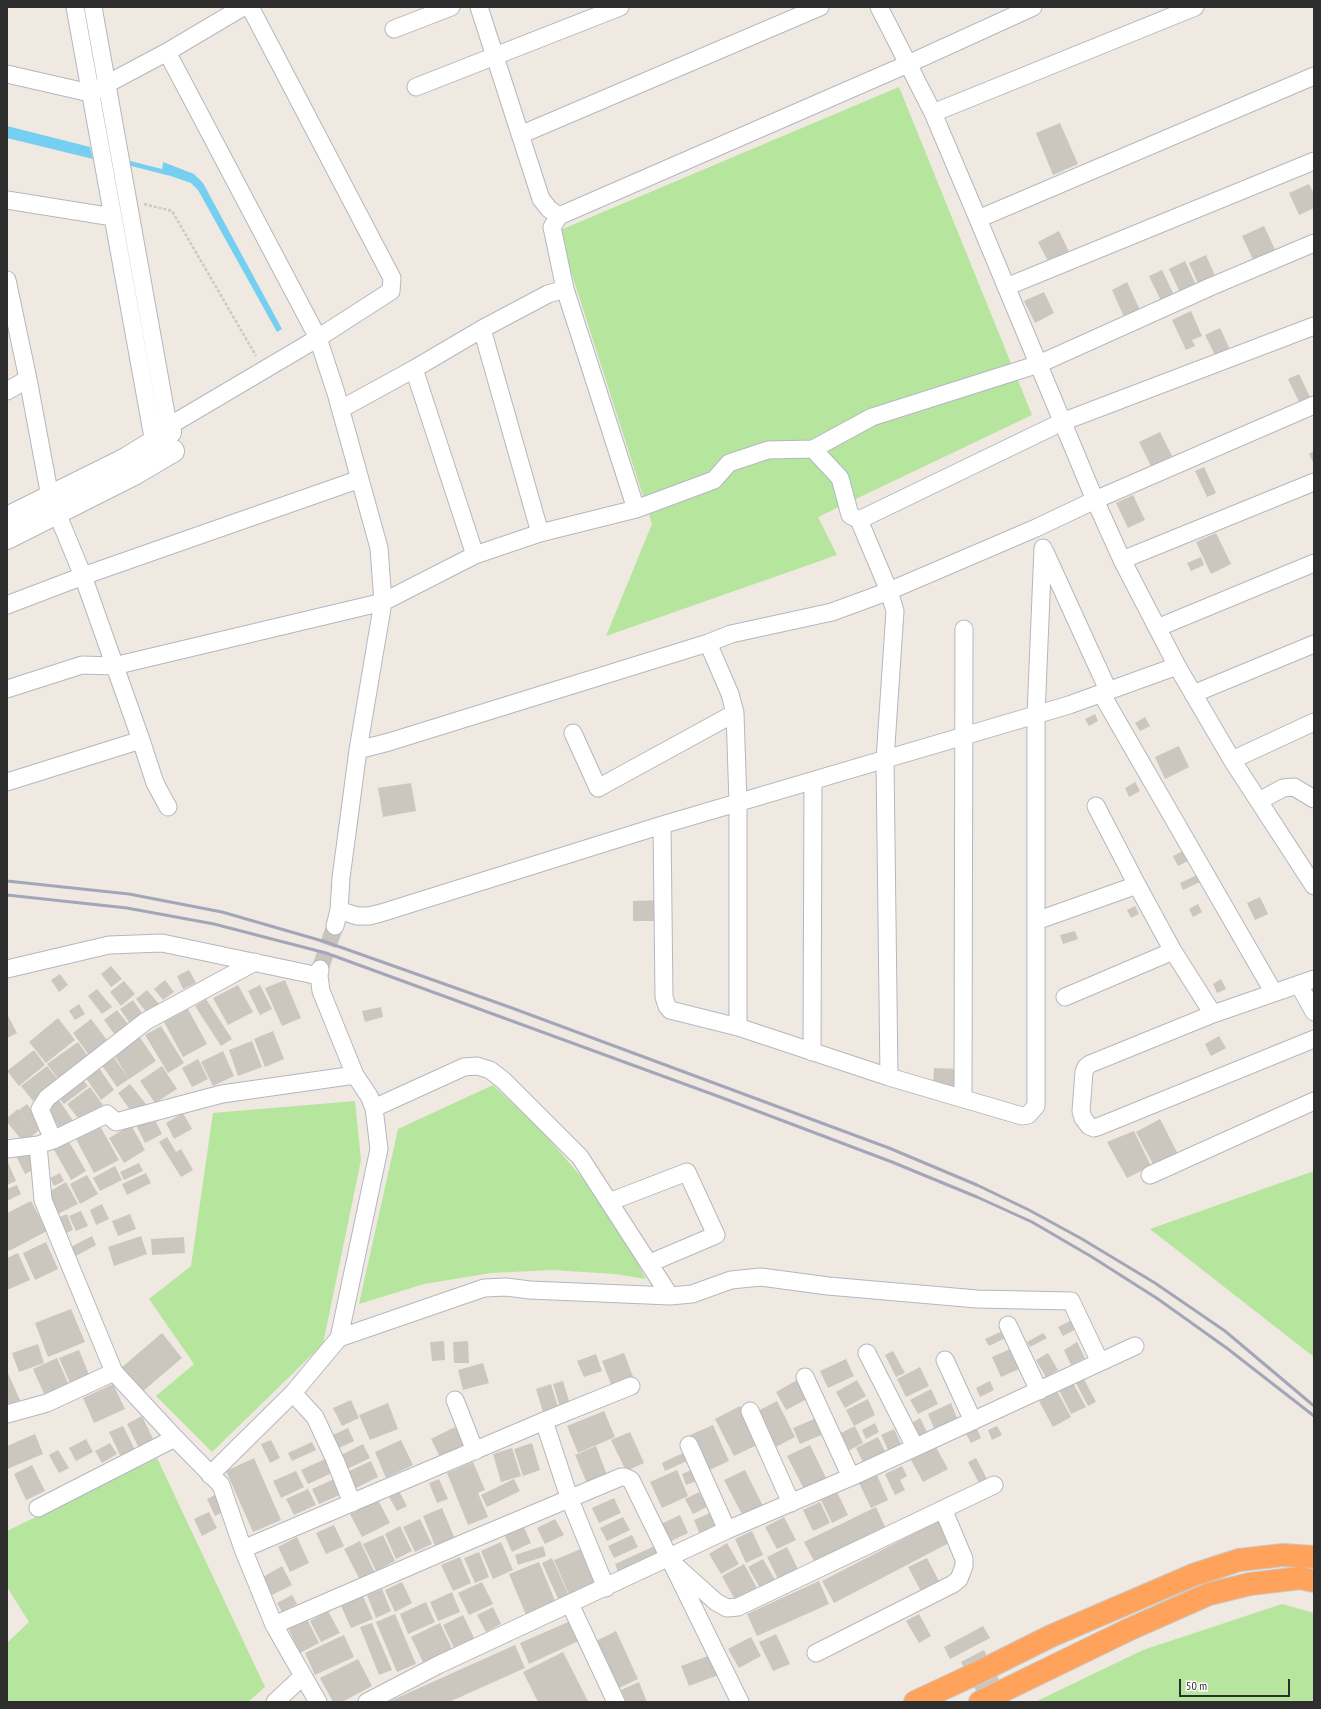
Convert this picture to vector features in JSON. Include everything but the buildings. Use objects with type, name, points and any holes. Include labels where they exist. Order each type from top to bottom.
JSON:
[{"type":"highway","points":[[915,1702],[1051,1636],[1193,1575],[1239,1560],[1283,1555],[1314,1557]]},
{"type":"highway","points":[[980,1702],[1130,1629],[1209,1594],[1250,1584],[1300,1578],[1314,1581]]},
{"type":"street","points":[[75,7],[113,217],[164,443]]},
{"type":"street","points":[[93,7],[128,200],[164,443]]},
{"type":"street","points":[[7,74],[90,93],[167,52],[243,7]]},
{"type":"street","points":[[7,518],[53,505],[134,474],[164,443],[264,370],[392,291],[392,278],[250,7]]},
{"type":"street","points":[[394,29],[450,7]]},
{"type":"street","points":[[479,7],[541,199],[548,209],[559,216]]},
{"type":"street","points":[[416,87],[620,7]]},
{"type":"street","points":[[520,135],[820,7]]},
{"type":"street","points":[[879,7],[932,113],[978,219],[1095,500],[1122,560],[1177,666],[1232,760],[1314,884]]},
{"type":"street","points":[[636,509],[565,289],[552,227],[559,216],[908,64],[1033,7]]},
{"type":"street","points":[[932,113],[1195,7]]},
{"type":"street","points":[[167,52],[318,338],[340,409],[379,548],[383,602],[358,750],[337,918],[369,916],[381,913],[738,803],[1069,705],[1177,666]]},
{"type":"street","points":[[978,219],[1314,76]]},
{"type":"street","points":[[1006,287],[1314,161]]},
{"type":"street","points":[[7,200],[113,217]]},
{"type":"street","points":[[7,689],[82,665],[114,666],[383,602],[475,555],[540,533],[636,509],[714,480],[729,463],[768,450],[813,449],[872,416],[1038,364],[1210,287],[1314,243]]},
{"type":"street","points":[[7,280],[53,505],[83,576],[155,783],[168,807]]},
{"type":"street","points":[[340,409],[414,369],[482,329],[548,294],[565,289]]},
{"type":"street","points":[[859,520],[1062,422],[1314,326]]},
{"type":"street","points":[[482,329],[540,533]]},
{"type":"street","points":[[414,369],[475,555]]},
{"type":"street","points":[[7,391],[28,379]]},
{"type":"street","points":[[358,750],[389,742],[708,643],[731,634],[832,612],[889,591],[1036,528],[1095,500],[1314,405]]},
{"type":"street","points":[[813,449],[840,478],[850,515],[859,520],[889,591],[895,612],[885,760],[889,1077]]},
{"type":"street","points":[[7,605],[83,576],[360,479]]},
{"type":"street","points":[[1122,560],[1314,482]]},
{"type":"street","points":[[7,538],[53,505]]},
{"type":"street","points":[[1036,528],[1043,548],[1105,691],[1274,993]]},
{"type":"street","points":[[662,826],[664,997],[670,1010],[738,1027],[889,1077],[1022,1116],[1028,1115],[1036,1106],[1036,715],[1043,548]]},
{"type":"street","points":[[1157,628],[1314,563]]},
{"type":"street","points":[[963,1098],[964,629]]},
{"type":"street","points":[[708,643],[730,694],[735,713],[738,803],[738,1027]]},
{"type":"street","points":[[1193,694],[1314,644]]},
{"type":"street","points":[[573,733],[598,788],[735,713]]},
{"type":"street","points":[[1232,760],[1314,722]]},
{"type":"street","points":[[7,782],[141,740]]},
{"type":"street","points":[[812,1052],[813,781]]},
{"type":"street","points":[[1259,801],[1283,788],[1294,787],[1314,799]]},
{"type":"street","points":[[1096,806],[1173,951],[1213,1014]]},
{"type":"street","points":[[1036,921],[1137,885]]},
{"type":"street","points":[[7,969],[109,945],[162,943],[255,962],[319,972],[321,991],[355,1074],[369,1096],[374,1108],[379,1149],[339,1338],[293,1393],[210,1475]]},
{"type":"street","points":[[1065,997],[1173,951]]},
{"type":"street","points":[[255,962],[146,1021],[47,1098],[40,1109],[46,1142],[43,1200],[114,1372],[221,1485],[243,1549],[274,1625],[318,1702]]},
{"type":"street","points":[[1314,1012],[1306,982],[1213,1014],[1090,1064],[1086,1067],[1084,1072],[1081,1111],[1083,1118],[1089,1126],[1094,1128],[1100,1126],[1314,1039]]},
{"type":"street","points":[[374,1108],[464,1068],[477,1066],[490,1070],[503,1080],[580,1157],[670,1296]]},
{"type":"street","points":[[7,1149],[46,1142],[107,1114],[116,1122],[228,1093],[355,1074]]},
{"type":"street","points":[[1150,1175],[1314,1101]]},
{"type":"street","points":[[609,1202],[687,1172],[716,1235],[650,1264]]},
{"type":"street","points":[[339,1338],[484,1288],[506,1287],[530,1290],[670,1296],[692,1294],[732,1280],[761,1277],[828,1286],[977,1299],[1071,1302],[1100,1362]]},
{"type":"street","points":[[1008,1325],[1039,1391]]},
{"type":"street","points":[[367,1702],[438,1665],[669,1559],[727,1530],[851,1477],[1135,1346]]},
{"type":"street","points":[[868,1353],[915,1447]]},
{"type":"street","points":[[945,1360],[973,1421]]},
{"type":"street","points":[[7,1414],[47,1403],[114,1372]]},
{"type":"street","points":[[805,1378],[851,1477]]},
{"type":"street","points":[[243,1549],[544,1421],[631,1386]]},
{"type":"street","points":[[293,1393],[315,1418],[335,1460],[352,1503]]},
{"type":"street","points":[[455,1400],[475,1451]]},
{"type":"street","points":[[750,1411],[791,1503]]},
{"type":"street","points":[[544,1421],[570,1500],[606,1588]]},
{"type":"street","points":[[38,1508],[175,1438]]},
{"type":"street","points":[[689,1445],[727,1530]]},
{"type":"street","points":[[274,1625],[621,1477],[628,1478],[740,1702]]},
{"type":"street","points":[[669,1559],[716,1602],[727,1608],[732,1608],[994,1485]]},
{"type":"street","points":[[816,1653],[953,1584],[959,1579],[964,1566],[964,1559],[943,1509]]},
{"type":"street","points":[[570,1604],[616,1702]]},
{"type":"street","points":[[275,1702],[303,1676]]},
{"type":"path","points":[[128,200],[172,211],[264,370]]},
{"type":"green space","points":[[899,87],[1032,415],[818,517],[837,555],[606,636],[652,524],[558,231]]},
{"type":"green space","points":[[493,1085],[543,1132],[589,1186],[629,1247],[646,1279],[615,1274],[553,1270],[491,1273],[424,1284],[359,1304],[398,1129]]},
{"type":"green space","points":[[355,1101],[361,1160],[323,1344],[212,1452],[156,1396],[194,1364],[149,1299],[191,1266],[213,1113]]},
{"type":"green space","points":[[1314,1171],[1314,1357],[1150,1229]]},
{"type":"green space","points":[[157,1458],[265,1687],[248,1702],[7,1702],[7,1643],[29,1622],[7,1587],[7,1531]]},
{"type":"green space","points":[[1282,1604],[1314,1613],[1314,1702],[1035,1702],[1143,1650]]},
{"type":"water","points":[[7,126],[90,147],[93,159],[7,138]]},
{"type":"water","points":[[163,162],[194,174],[203,183],[282,329],[277,332],[198,190],[191,183],[162,173]]},
{"type":"waterway","points":[[125,162],[168,173]]},
{"type":"tunnel","points":[[320,969],[335,926]]},
{"type":"railway","points":[[7,881],[129,894],[222,912],[326,942],[512,1008],[889,1148],[977,1185],[1029,1210],[1082,1239],[1155,1283],[1225,1331],[1314,1406]]},
{"type":"railway","points":[[7,895],[127,908],[214,924],[326,953],[720,1097],[892,1162],[977,1197],[1032,1222],[1092,1257],[1158,1299],[1228,1349],[1314,1416]]}]
